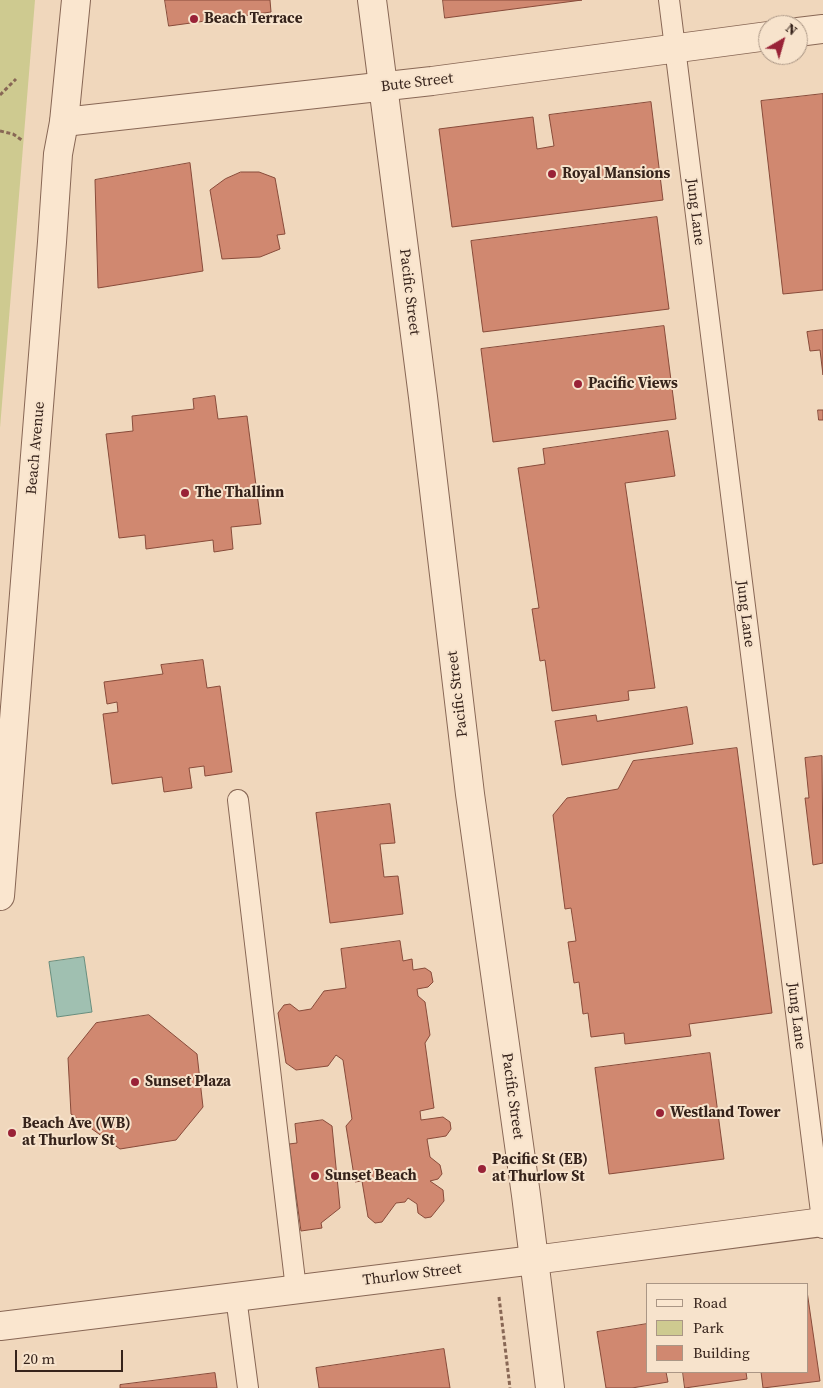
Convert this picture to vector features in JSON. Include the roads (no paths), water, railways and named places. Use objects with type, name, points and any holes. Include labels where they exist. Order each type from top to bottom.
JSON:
[{"type":"street","name":"Beach Avenue","points":[[0,896],[58,154],[64,122],[76,0]]},
{"type":"street","name":"Pacific Street","points":[[372,0],[423,397],[470,794],[550,1388]]},
{"type":"street","points":[[808,31],[823,29]]},
{"type":"street","name":"Bute Street","points":[[64,122],[383,87],[758,37]]},
{"type":"street","name":"Thurlow Street","points":[[0,1326],[823,1224]]},
{"type":"lane","name":"Jung Lane","points":[[669,0],[823,1224]]},
{"type":"lane","points":[[238,800],[296,1289]]},
{"type":"lane","points":[[236,1296],[248,1388]]},
{"type":"place","name":"Beach Terrace","points":[[194,19]]},
{"type":"place","name":"Royal Mansions","points":[[552,174]]},
{"type":"place","name":"Pacific Views","points":[[578,384]]},
{"type":"place","name":"The Thallinn","points":[[185,493]]},
{"type":"place","name":"Sunset Plaza","points":[[135,1082]]},
{"type":"place","name":"Westland Tower","points":[[660,1113]]},
{"type":"place","name":"Beach Ave (WB) at Thurlow St","points":[[12,1133]]},
{"type":"place","name":"Pacific St (EB) at Thurlow St","points":[[482,1169]]},
{"type":"place","name":"Sunset Beach","points":[[315,1176]]}]
